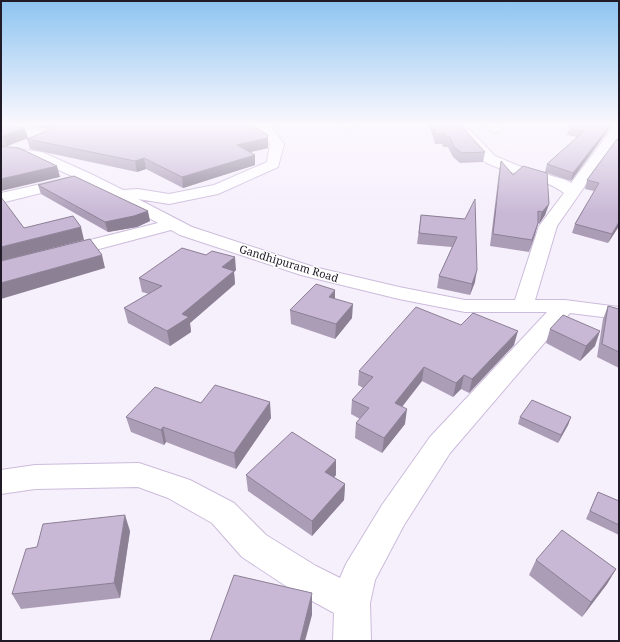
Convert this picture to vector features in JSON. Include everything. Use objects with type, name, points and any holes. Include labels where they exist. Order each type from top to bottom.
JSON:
[{"type":"street","name":"Gandhipuram Road","points":[[28,154],[36,155],[86,177],[186,231],[308,271],[399,293],[465,306],[565,306],[619,313]]},
{"type":"street","points":[[119,195],[138,194],[169,199],[218,189],[273,164],[275,154]]},
{"type":"street","points":[[485,154],[490,159],[519,171],[561,183],[573,192]]},
{"type":"street","points":[[523,306],[548,226],[600,154]]},
{"type":"street","points":[[1,198],[86,177]]},
{"type":"street","points":[[46,257],[172,224]]},
{"type":"street","points":[[352,641],[352,603],[358,576],[415,479],[440,445],[565,306]]},
{"type":"street","points":[[1,482],[35,477],[140,475],[179,489],[223,513],[254,546],[304,578],[352,603]]},
{"type":"building","points":[[1,154],[32,154],[57,166],[1,179]]},
{"type":"building","points":[[100,154],[255,155],[182,177],[144,158],[135,161]]},
{"type":"building","points":[[558,154],[588,154],[573,173],[547,164]]},
{"type":"building","points":[[606,154],[619,154],[619,222],[612,234],[575,224],[599,183],[587,180]]},
{"type":"building","points":[[501,161],[513,175],[523,166],[547,173],[549,204],[542,212],[538,211],[538,223],[532,240],[493,234]]},
{"type":"building","points":[[74,176],[148,211],[134,216],[105,222],[38,185]]},
{"type":"building","points":[[1,197],[24,228],[73,216],[81,227],[1,247]]},
{"type":"building","points":[[475,199],[477,270],[472,284],[439,276],[457,237],[419,233],[421,215],[465,219]]},
{"type":"building","points":[[90,239],[102,255],[1,283],[1,261]]},
{"type":"building","points":[[182,248],[206,255],[212,251],[235,257],[222,267],[234,271],[182,314],[189,317],[167,331],[124,308],[162,286],[139,278]]},
{"type":"building","points":[[316,284],[335,290],[329,297],[353,304],[336,324],[290,310]]},
{"type":"building","points":[[608,306],[619,309],[619,352],[602,344]]},
{"type":"building","points":[[416,307],[461,325],[473,313],[518,331],[472,379],[464,375],[456,383],[424,367],[395,403],[407,409],[384,438],[356,423],[369,408],[352,400],[373,377],[359,371]]},
{"type":"building","points":[[563,315],[600,331],[586,346],[550,329]]},
{"type":"building","points":[[215,385],[270,402],[234,453],[163,427],[161,430],[126,417],[155,387],[201,403]]},
{"type":"building","points":[[532,400],[571,417],[561,435],[520,417]]},
{"type":"building","points":[[292,432],[336,460],[325,472],[345,484],[312,521],[246,475]]},
{"type":"building","points":[[598,492],[619,501],[619,525],[590,511]]},
{"type":"building","points":[[125,515],[114,583],[12,594],[26,549],[37,547],[43,524]]},
{"type":"building","points":[[562,530],[616,569],[591,602],[536,560]]},
{"type":"building","points":[[234,575],[312,593],[300,641],[210,641]]}]
